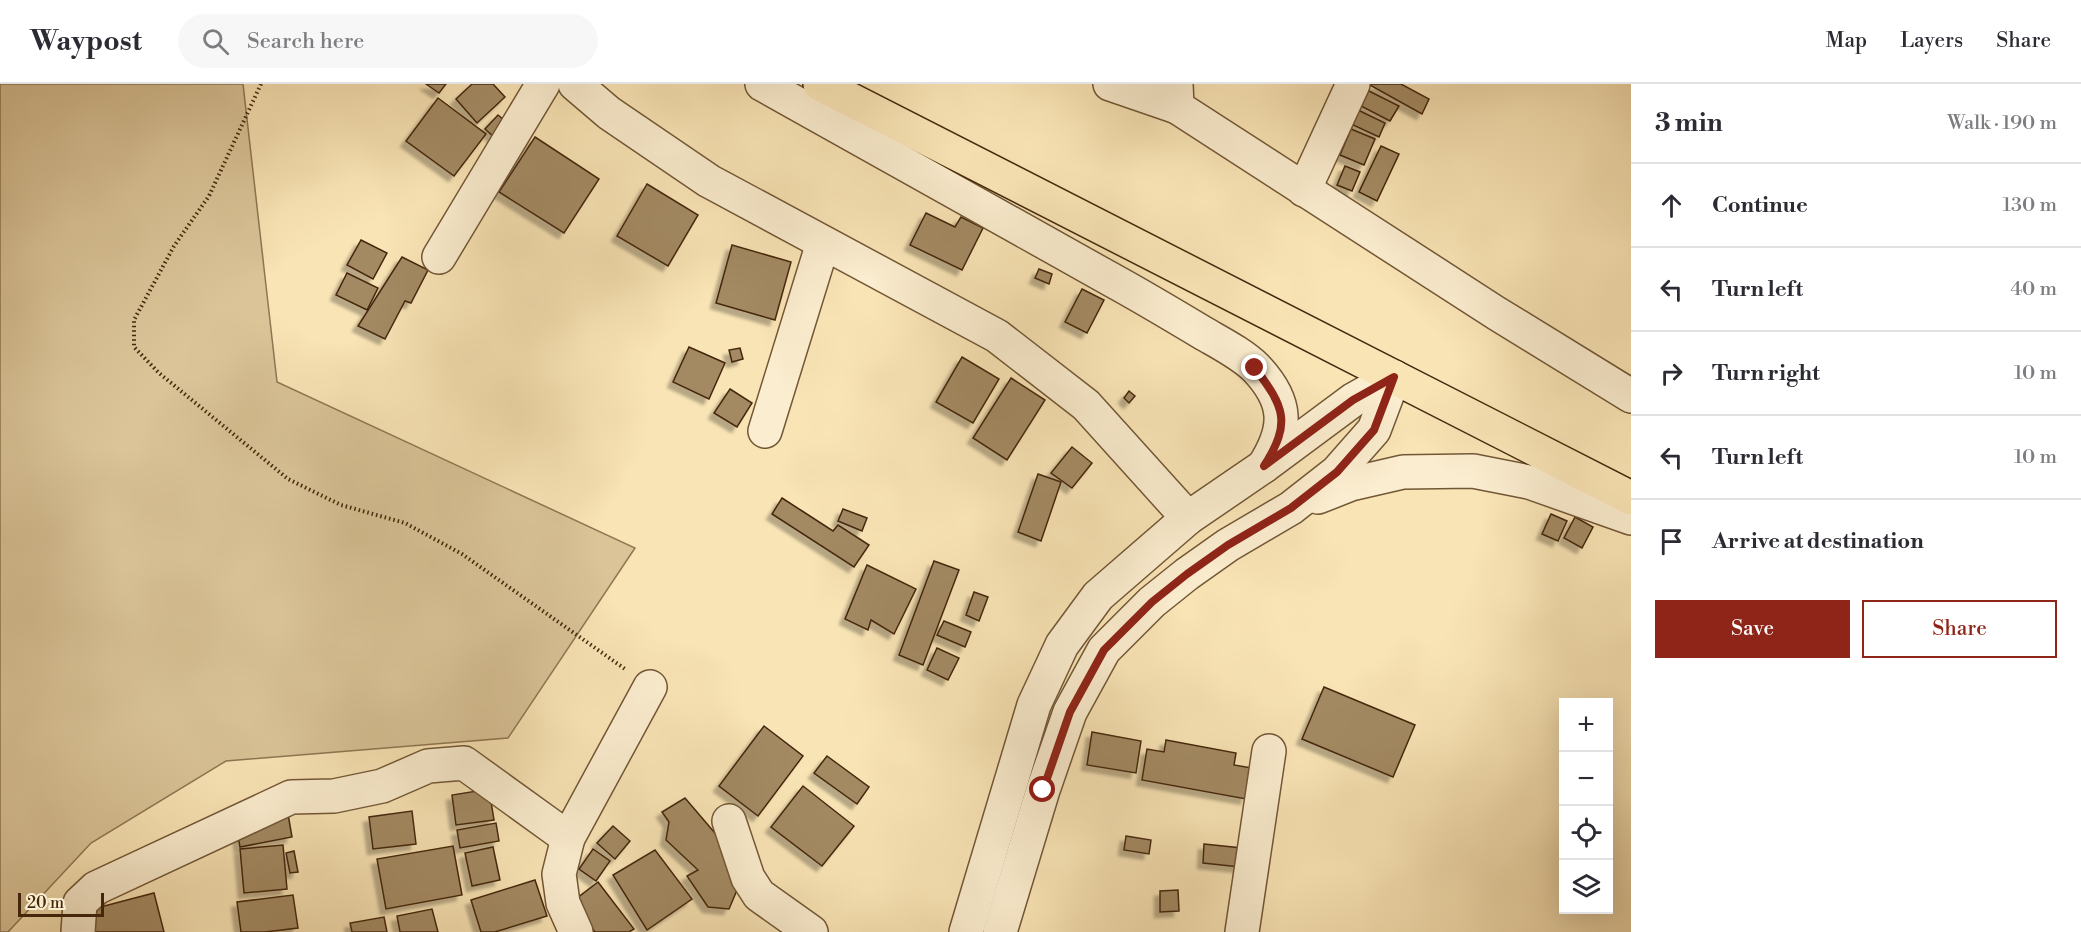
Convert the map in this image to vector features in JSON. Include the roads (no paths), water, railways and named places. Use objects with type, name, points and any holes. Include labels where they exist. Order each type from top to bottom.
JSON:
[{"type":"highway","points":[[820,84],[1631,498]]},
{"type":"street","points":[[439,257],[543,84]]},
{"type":"street","points":[[575,84],[609,113],[709,181],[997,336],[1086,405],[1188,518]]},
{"type":"street","points":[[762,84],[1140,296],[1220,343],[1255,368],[1272,390],[1281,408],[1282,428],[1276,448],[1264,466]]},
{"type":"street","points":[[1110,84],[1177,96],[1304,190],[1631,396]]},
{"type":"street","points":[[1304,190],[1353,84]]},
{"type":"street","points":[[765,431],[823,243]]},
{"type":"street","points":[[966,932],[1034,705],[1062,645],[1098,596],[1188,518],[1264,466],[1353,400],[1394,377]]},
{"type":"street","points":[[1000,932],[1043,790],[1070,712],[1104,650],[1152,602],[1187,574],[1228,545],[1291,508],[1337,472],[1374,430],[1394,377]]},
{"type":"street","points":[[1291,508],[1351,484],[1403,472],[1473,471],[1529,482],[1631,518]]},
{"type":"street","points":[[576,932],[563,903],[559,874],[568,838],[650,687]]},
{"type":"street","points":[[1242,932],[1269,751]]},
{"type":"street","points":[[78,932],[80,903],[96,888],[291,797],[334,796],[382,786],[428,766],[464,763],[568,838]]},
{"type":"street","points":[[729,821],[748,878],[759,895],[811,932]]}]
